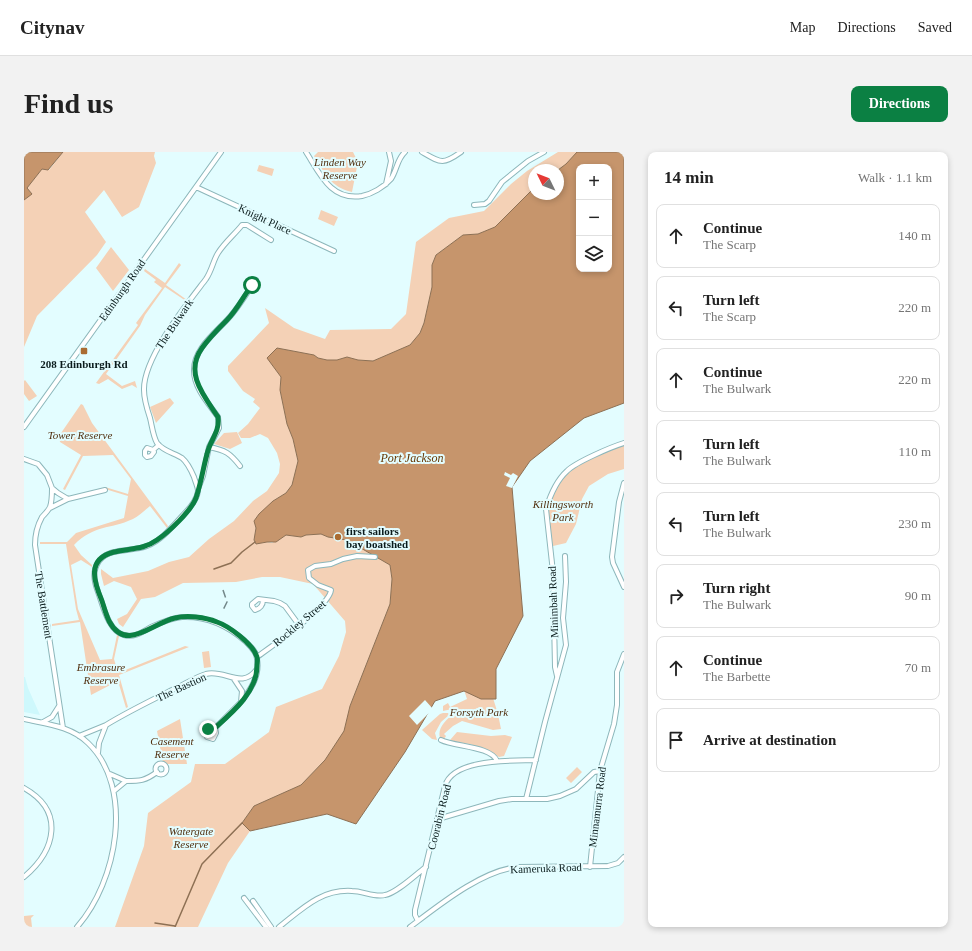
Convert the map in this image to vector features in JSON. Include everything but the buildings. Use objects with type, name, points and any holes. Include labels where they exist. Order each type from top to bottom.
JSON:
[{"type":"street","name":"Edinburgh Road","points":[[24,427],[221,152]]},
{"type":"street","points":[[306,152],[331,188],[346,196],[356,197],[367,195],[386,184],[393,175],[401,155],[405,152]]},
{"type":"street","points":[[386,184],[391,161],[389,152]]},
{"type":"street","points":[[422,152],[435,160],[443,161],[448,161],[461,152]]},
{"type":"street","points":[[474,205],[485,204],[502,182],[528,161],[544,152]]},
{"type":"street","name":"Knight Place","points":[[196,187],[334,251]]},
{"type":"street","name":"The Bulwark","points":[[158,445],[147,407],[144,388],[146,375],[164,337],[211,271],[218,253],[242,225],[247,225],[271,240]]},
{"type":"street","points":[[215,728],[241,702],[255,680],[257,657],[247,643],[230,628],[216,621],[201,618],[175,618],[150,628],[139,635],[129,636],[121,634],[109,621],[94,580],[94,570],[101,558],[107,554],[148,546],[159,539],[190,508],[196,499],[203,476],[208,447],[218,428],[219,422],[218,417],[200,390],[196,381],[194,371],[196,358],[202,348],[233,313],[256,280]]},
{"type":"street","name":"Minimbah Road","points":[[526,799],[557,676],[555,667],[553,572],[546,509],[557,485],[567,470],[607,449],[624,443]]},
{"type":"street","points":[[154,450],[158,445],[182,458],[187,463],[198,490]]},
{"type":"street","points":[[208,447],[221,449],[230,454],[240,466]]},
{"type":"street","points":[[24,459],[38,464],[44,471],[52,488],[66,500]]},
{"type":"street","points":[[624,483],[612,557],[613,563],[624,587]]},
{"type":"street","name":"The Battlement","points":[[52,488],[50,508],[42,518],[38,527],[35,537],[35,545],[63,728]]},
{"type":"street","points":[[50,508],[66,500],[105,490]]},
{"type":"street","name":"Rockley Street","points":[[257,657],[319,609],[330,595],[330,590],[309,578],[308,570],[315,566],[331,564],[343,559],[357,556],[375,557]]},
{"type":"street","points":[[557,676],[564,658],[566,646],[563,618],[566,590],[565,556]]},
{"type":"street","points":[[263,600],[274,601],[285,606],[299,625]]},
{"type":"street","name":"Minnamurra Road","points":[[590,866],[600,771],[614,724],[617,705],[617,672],[624,654]]},
{"type":"street","points":[[241,702],[242,691],[234,679],[249,676],[257,668]]},
{"type":"street","name":"The Bastion","points":[[79,736],[206,674],[221,674],[234,679]]},
{"type":"street","points":[[43,722],[52,717],[60,705]]},
{"type":"street","points":[[24,719],[43,722],[63,728],[79,736],[88,742],[98,753],[110,774],[114,791],[116,823],[115,838],[110,859],[96,899],[77,927]]},
{"type":"street","points":[[98,753],[99,744],[106,724]]},
{"type":"street","points":[[441,740],[453,745],[475,748],[486,752],[495,757],[497,761]]},
{"type":"street","name":"Coorabin Road","points":[[418,921],[415,912],[446,784],[450,777],[468,767],[497,761],[536,760]]},
{"type":"street","points":[[438,819],[499,801],[547,799],[560,796],[579,786],[594,772],[600,771]]},
{"type":"street","points":[[110,774],[126,781],[141,781],[157,772]]},
{"type":"street","points":[[114,791],[126,781]]},
{"type":"street","points":[[24,788],[40,800],[47,810],[52,833],[46,852],[38,863],[24,876]]},
{"type":"street","name":"Kameruka Road","points":[[410,927],[460,890],[507,868],[612,865],[618,863],[624,857]]},
{"type":"street","points":[[279,927],[314,900],[324,895],[348,890],[385,895],[394,891],[426,867]]},
{"type":"street","points":[[244,898],[266,927]]},
{"type":"street","points":[[253,901],[271,927]]},
{"type":"shaded area","points":[[25,677],[28,688],[40,715],[24,712]]},
{"type":"green space","points":[[63,152],[155,152],[154,156],[156,163],[139,207],[122,217],[104,190],[85,212],[106,242],[97,255],[37,316],[24,347],[24,200],[32,194],[27,188],[42,169],[49,170]]},
{"type":"green space","name":"Linden Way Reserve","points":[[318,152],[353,152],[358,162],[352,192],[338,187],[325,174],[314,156]]},
{"type":"green space","name":"Watergate Reserve","points":[[558,152],[577,152],[564,166],[564,164],[538,164]]},
{"type":"green space","points":[[259,165],[274,169],[272,176],[257,171]]},
{"type":"green space","name":"Watergate Reserve","points":[[527,171],[528,194],[495,227],[478,234],[463,235],[436,255],[432,265],[432,287],[424,323],[420,333],[410,345],[373,361],[357,360],[347,357],[337,360],[327,360],[318,358],[314,355],[277,348],[274,367],[281,377],[280,390],[287,424],[293,439],[298,461],[292,485],[286,493],[273,501],[256,528],[254,541],[256,544],[267,542],[272,543],[286,535],[301,537],[306,535],[321,534],[328,537],[347,540],[390,565],[392,579],[390,604],[350,706],[345,731],[325,760],[301,785],[254,806],[242,823],[250,831],[228,863],[198,927],[115,927],[144,846],[148,813],[191,782],[195,764],[225,764],[269,732],[276,707],[322,689],[339,656],[346,632],[345,621],[313,584],[280,577],[262,577],[236,582],[183,583],[155,597],[141,599],[123,627],[119,624],[117,619],[127,614],[137,599],[131,587],[114,581],[104,586],[101,569],[113,578],[148,571],[169,562],[189,557],[209,539],[234,521],[253,501],[267,491],[279,473],[280,464],[277,453],[268,438],[260,434],[250,438],[241,438],[238,433],[248,424],[260,408],[253,402],[255,399],[243,391],[228,371],[228,366],[269,323],[265,308],[294,328],[325,339],[330,330],[391,329],[406,314],[416,242],[449,218],[484,211],[511,184]]},
{"type":"green space","points":[[321,210],[338,217],[334,226],[318,219]]},
{"type":"green space","points":[[111,247],[129,270],[113,291],[96,268]]},
{"type":"green space","points":[[179,263],[181,265],[166,285],[187,300],[186,301],[165,287],[106,374],[122,386],[135,381],[137,388],[132,385],[122,389],[108,379],[99,384],[96,383],[138,325],[136,323],[162,288],[154,282],[156,280],[144,271],[145,269],[165,283]]},
{"type":"green space","points":[[25,380],[37,396],[29,401],[24,394]]},
{"type":"green space","points":[[170,398],[174,403],[156,423],[150,407]]},
{"type":"green space","points":[[81,404],[83,405],[92,423],[168,526],[167,528],[150,506],[133,519],[96,530],[82,538],[74,545],[81,555],[92,565],[92,567],[81,560],[71,565],[78,609],[100,660],[112,659],[117,635],[119,636],[114,659],[118,673],[185,646],[189,647],[119,675],[128,707],[126,708],[118,681],[91,695],[80,622],[52,626],[52,624],[79,620],[66,544],[40,544],[40,542],[67,542],[76,533],[124,518],[128,496],[105,489],[105,487],[128,494],[131,479],[113,455],[83,456],[65,490],[63,489],[81,455],[60,442],[59,436]]},
{"type":"green space","points":[[237,432],[242,443],[230,449],[214,444],[224,433]]},
{"type":"green space","name":"Killingsworth Park","points":[[624,443],[624,469],[608,474],[589,486],[582,499],[576,524],[566,543],[553,546],[548,532],[546,509],[557,485],[567,470],[607,449]]},
{"type":"green space","points":[[209,651],[211,667],[204,668],[202,652]]},
{"type":"green space","name":"Forsyth Park","points":[[464,690],[493,698],[501,729],[493,730],[462,721],[453,726],[444,734],[446,736],[444,739],[440,738],[439,734],[441,728],[453,714],[452,709],[443,711],[443,706],[448,703],[450,707],[467,699]]},
{"type":"green space","points":[[443,713],[448,713],[449,715],[441,722],[435,733],[437,740],[432,739],[422,730]]},
{"type":"green space","name":"Casement Reserve","points":[[180,719],[187,764],[165,764],[163,763],[157,731]]},
{"type":"green space","points":[[457,732],[491,736],[505,735],[512,737],[504,756],[499,757],[490,751],[470,744],[450,742]]},
{"type":"green space","points":[[577,767],[582,772],[571,783],[566,778]]},
{"type":"green space","points":[[34,915],[31,918],[32,927],[24,927],[24,916]]},
{"type":"water","points":[[24,152],[63,152],[48,170],[42,169],[27,188],[32,194],[24,200]]},
{"type":"water","name":"Port Jackson","points":[[577,152],[624,152],[624,403],[584,418],[530,461],[512,487],[523,616],[496,669],[496,699],[481,699],[464,691],[435,701],[405,752],[356,824],[327,814],[250,831],[242,823],[254,806],[301,785],[325,760],[344,731],[350,706],[390,604],[392,579],[390,565],[347,540],[328,537],[321,534],[306,535],[301,537],[286,535],[276,542],[256,544],[254,540],[256,528],[254,521],[273,501],[286,493],[292,485],[298,461],[293,439],[287,424],[280,390],[281,377],[267,358],[277,348],[314,355],[318,358],[327,360],[337,360],[347,357],[358,360],[373,361],[410,345],[420,333],[424,323],[432,287],[432,265],[436,255],[463,235],[478,234],[495,227],[528,194],[528,200],[564,200],[564,166]]},
{"type":"pier","points":[[505,472],[511,475],[513,473],[518,476],[512,488],[506,486],[510,478],[504,475]]},
{"type":"pier","points":[[425,700],[433,709],[417,725],[409,716]]},
{"type":"waterway","points":[[214,569],[231,563],[255,542]]},
{"type":"waterway","points":[[175,927],[202,864],[242,823]]},
{"type":"waterway","points":[[155,923],[175,926]]},
{"type":"railway","points":[[223,590],[227,602],[223,610]]},
{"type":"place","name":"208 Edinburgh Rd","points":[[84,351]]},
{"type":"place","name":"first sailors bay boatshed","points":[[338,537]]},
{"type":"route","points":[[208,729],[215,728],[235,709],[250,690],[255,680],[257,668],[257,657],[253,649],[230,628],[216,621],[201,618],[175,618],[150,628],[139,635],[129,636],[121,634],[109,621],[94,580],[94,570],[101,558],[107,554],[148,546],[159,539],[190,508],[196,499],[203,476],[208,447],[210,441],[216,434],[219,422],[218,417],[200,390],[196,381],[194,371],[196,358],[212,335],[233,313],[252,285]]},
{"type":"park label","name":"Tower Reserve","points":[[80,435]]},
{"type":"park label","name":"Embrasure Reserve","points":[[101,673]]}]
